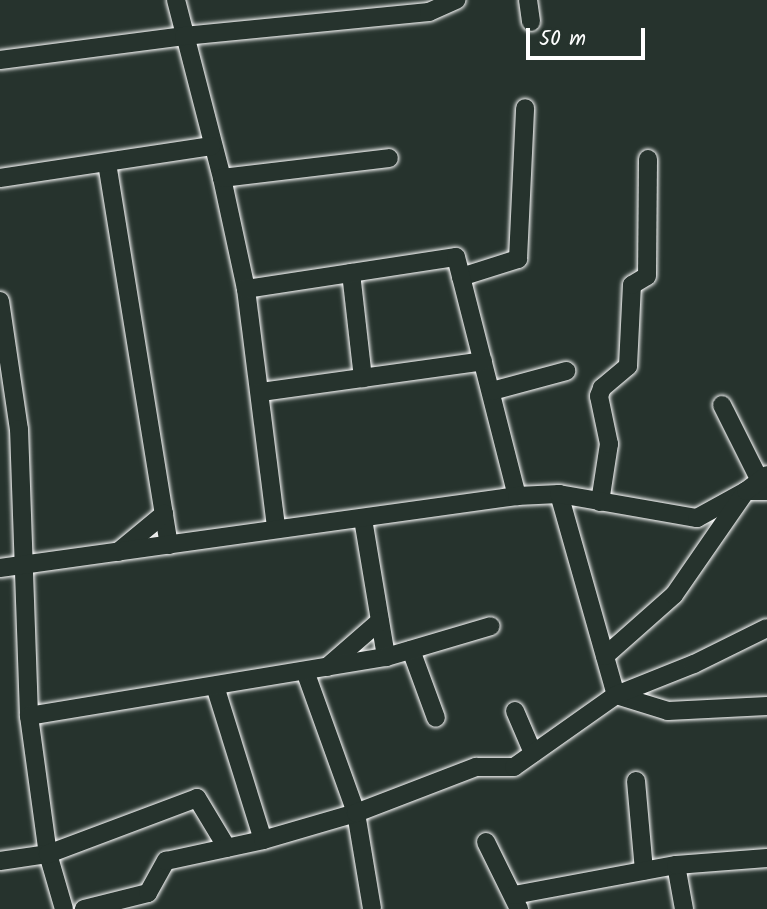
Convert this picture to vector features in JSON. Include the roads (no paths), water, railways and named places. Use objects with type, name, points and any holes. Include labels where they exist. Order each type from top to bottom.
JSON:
[{"type":"street","points":[[176,0],[222,178],[246,289],[261,391],[276,527]]},
{"type":"street","points":[[0,60],[184,36],[429,12],[456,0]]},
{"type":"street","points":[[528,0],[531,22]]},
{"type":"street","points":[[461,277],[518,259],[525,108]]},
{"type":"street","points":[[0,178],[212,146]]},
{"type":"street","points":[[222,178],[389,158]]},
{"type":"street","points":[[600,502],[609,444],[599,396],[605,385],[628,366],[632,285],[647,276],[648,159]]},
{"type":"street","points":[[107,163],[169,545]]},
{"type":"street","points":[[246,289],[456,257],[517,496]]},
{"type":"street","points":[[351,273],[363,378]]},
{"type":"street","points":[[1,310],[19,429],[26,566],[29,716],[48,854],[64,909]]},
{"type":"street","points":[[261,391],[483,361]]},
{"type":"street","points":[[492,391],[566,371]]},
{"type":"street","points":[[722,405],[760,484]]},
{"type":"street","points":[[0,431],[19,429]]},
{"type":"street","points":[[0,568],[276,527],[363,519],[517,496],[559,495],[697,518],[760,484]]},
{"type":"street","points":[[606,662],[674,595],[760,484]]},
{"type":"street","points":[[559,495],[616,695]]},
{"type":"street","points":[[117,552],[164,514]]},
{"type":"street","points":[[363,519],[386,657]]},
{"type":"street","points":[[327,667],[380,621]]},
{"type":"street","points":[[29,716],[386,657],[491,626]]},
{"type":"street","points":[[84,909],[148,893],[166,861],[263,840],[356,813],[476,767],[514,767],[616,695],[694,664],[767,628]]},
{"type":"street","points":[[411,650],[436,718]]},
{"type":"street","points":[[305,671],[356,813],[372,909]]},
{"type":"street","points":[[215,686],[263,840]]},
{"type":"street","points":[[616,695],[668,711],[767,706]]},
{"type":"street","points":[[515,711],[533,753]]},
{"type":"street","points":[[636,781],[644,871]]},
{"type":"street","points":[[0,861],[48,854],[197,797],[227,848]]},
{"type":"street","points":[[486,842],[516,902],[676,865],[767,858]]},
{"type":"street","points":[[676,865],[684,909]]}]
